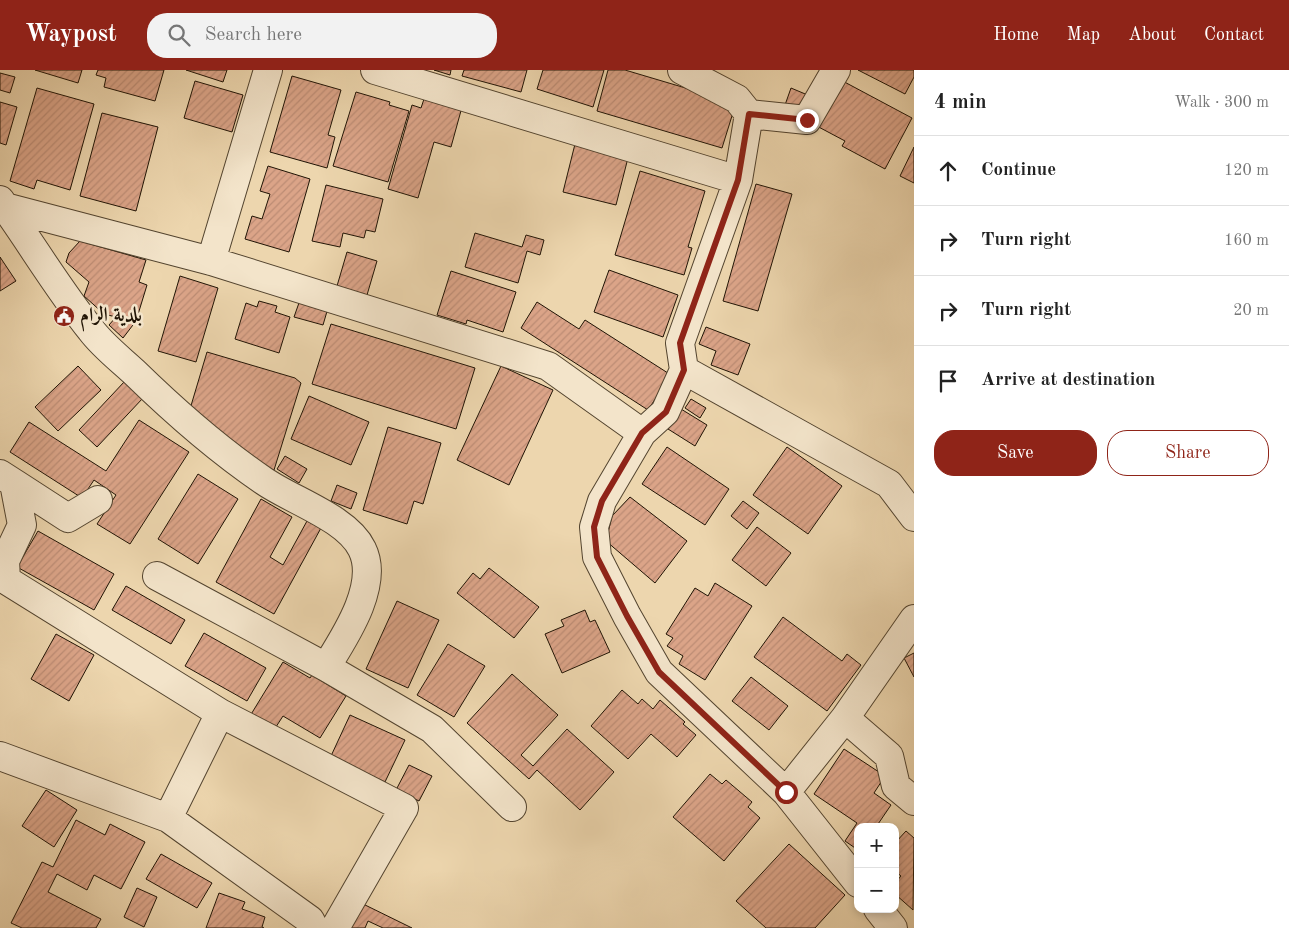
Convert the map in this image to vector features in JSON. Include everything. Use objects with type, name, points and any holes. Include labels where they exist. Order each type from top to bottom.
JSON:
[{"type":"street","points":[[211,261],[268,70]]},
{"type":"street","points":[[376,70],[738,180]]},
{"type":"street","points":[[682,70],[737,100],[749,114],[807,120],[836,70]]},
{"type":"street","points":[[749,114],[738,180],[680,343],[684,370],[666,412],[642,433],[602,501],[594,527],[597,557],[627,616],[659,672],[786,792],[854,878]]},
{"type":"street","points":[[2,204],[211,261],[548,366],[642,433]]},
{"type":"street","points":[[2,204],[91,331],[187,423],[265,482],[331,520],[354,537],[363,551],[367,567],[366,587],[349,631],[326,667]]},
{"type":"street","points":[[684,370],[888,484],[914,517]]},
{"type":"street","points":[[7,479],[68,518],[98,500]]},
{"type":"street","points":[[7,479],[22,525],[5,560],[3,580],[220,713],[404,808],[335,928]]},
{"type":"street","points":[[157,576],[326,667],[432,729],[512,807]]},
{"type":"street","points":[[786,792],[845,718],[914,619]]},
{"type":"street","points":[[168,818],[220,713]]},
{"type":"street","points":[[845,718],[889,756],[896,786],[914,801]]},
{"type":"street","points":[[0,756],[168,818],[310,920],[314,928]]},
{"type":"street","points":[[881,913],[893,928]]},
{"type":"building","points":[[35,70],[82,70],[78,83]]},
{"type":"building","points":[[98,70],[164,70],[155,101],[104,87],[106,78],[96,75]]},
{"type":"building","points":[[186,70],[227,70],[223,82]]},
{"type":"building","points":[[434,70],[451,70],[450,75]]},
{"type":"building","points":[[464,70],[527,70],[521,92],[462,76]]},
{"type":"building","points":[[543,70],[604,70],[593,107],[537,89]]},
{"type":"building","points":[[608,70],[625,70],[736,103],[722,148],[597,111]]},
{"type":"building","points":[[858,70],[914,70],[914,77],[905,94]]},
{"type":"building","points":[[0,73],[15,77],[10,93],[0,90]]},
{"type":"building","points":[[292,76],[341,90],[328,135],[335,137],[327,168],[270,152]]},
{"type":"building","points":[[837,78],[912,118],[885,169],[842,146],[845,141],[813,124]]},
{"type":"building","points":[[195,81],[243,95],[232,132],[184,118]]},
{"type":"building","points":[[37,88],[94,104],[70,190],[37,180],[34,189],[10,181]]},
{"type":"building","points":[[791,88],[810,96],[803,112],[785,105]]},
{"type":"building","points":[[356,92],[390,102],[389,105],[409,111],[388,182],[333,166]]},
{"type":"building","points":[[425,96],[462,107],[451,147],[434,142],[418,198],[388,189],[412,105],[421,108]]},
{"type":"building","points":[[0,102],[17,107],[6,145],[0,143]]},
{"type":"building","points":[[102,113],[158,127],[136,211],[80,196]]},
{"type":"building","points":[[577,136],[630,150],[616,205],[563,192]]},
{"type":"building","points":[[914,147],[914,183],[900,176]]},
{"type":"building","points":[[268,166],[310,179],[289,252],[245,239],[252,216],[262,219],[270,194],[260,191]]},
{"type":"building","points":[[640,171],[705,191],[688,247],[692,248],[684,275],[615,255]]},
{"type":"building","points":[[756,184],[792,194],[758,311],[723,301]]},
{"type":"building","points":[[326,185],[383,199],[375,232],[366,230],[364,238],[343,233],[340,247],[312,241]]},
{"type":"building","points":[[475,233],[522,247],[526,235],[544,240],[540,255],[527,251],[518,283],[465,267]]},
{"type":"building","points":[[80,241],[146,260],[139,282],[147,285],[136,321],[123,338],[109,325],[116,317],[104,314],[84,296],[89,282],[66,262],[69,253]]},
{"type":"building","points":[[347,252],[377,261],[367,295],[337,286]]},
{"type":"building","points":[[0,257],[16,281],[0,291]]},
{"type":"building","points":[[609,270],[678,295],[663,337],[594,312]]},
{"type":"building","points":[[451,271],[516,292],[503,332],[467,320],[466,324],[437,315]]},
{"type":"building","points":[[180,276],[218,288],[196,362],[158,351]]},
{"type":"building","points":[[300,300],[328,308],[323,325],[294,317]]},
{"type":"building","points":[[259,301],[277,306],[275,312],[290,317],[279,353],[235,339],[246,303],[257,307]]},
{"type":"building","points":[[537,302],[579,329],[585,320],[671,375],[648,410],[521,328]]},
{"type":"building","points":[[331,324],[475,368],[456,429],[312,384]]},
{"type":"building","points":[[706,327],[750,344],[738,375],[711,365],[716,351],[699,344]]},
{"type":"building","points":[[207,352],[295,378],[301,383],[274,470],[267,468],[190,409]]},
{"type":"building","points":[[78,366],[101,390],[58,431],[35,407]]},
{"type":"building","points":[[501,366],[553,390],[509,485],[457,460]]},
{"type":"building","points":[[125,381],[143,398],[97,447],[79,430]]},
{"type":"building","points":[[309,396],[369,422],[351,465],[291,439]]},
{"type":"building","points":[[691,399],[706,408],[700,418],[685,408]]},
{"type":"building","points":[[681,409],[707,425],[695,446],[668,429]]},
{"type":"building","points":[[139,420],[189,452],[130,544],[97,524],[116,495],[94,480],[82,498],[10,452],[29,422],[106,471]]},
{"type":"building","points":[[388,427],[441,443],[423,504],[414,501],[407,524],[363,510]]},
{"type":"building","points":[[667,447],[729,489],[705,525],[642,484]]},
{"type":"building","points":[[787,447],[842,486],[808,534],[753,495]]},
{"type":"building","points":[[285,456],[307,469],[299,483],[277,469]]},
{"type":"building","points":[[198,474],[238,499],[198,564],[158,539]]},
{"type":"building","points":[[337,485],[357,493],[351,509],[331,501]]},
{"type":"building","points":[[630,497],[687,541],[655,583],[606,541],[612,516]]},
{"type":"building","points":[[261,499],[292,517],[270,557],[283,565],[307,521],[321,528],[274,614],[216,582]]},
{"type":"building","points":[[743,501],[759,513],[747,529],[731,516]]},
{"type":"building","points":[[757,527],[791,553],[766,586],[732,560]]},
{"type":"building","points":[[38,531],[114,574],[94,610],[17,567]]},
{"type":"building","points":[[489,568],[539,607],[514,638],[457,593],[473,573],[480,579]]},
{"type":"building","points":[[715,583],[752,606],[705,680],[679,664],[683,656],[667,646],[673,638],[666,634],[695,588],[708,596]]},
{"type":"building","points":[[126,586],[185,620],[171,644],[112,610]]},
{"type":"building","points":[[397,601],[439,620],[408,688],[366,669]]},
{"type":"building","points":[[585,610],[590,622],[595,620],[610,652],[562,673],[545,634],[564,626],[561,620]]},
{"type":"building","points":[[783,617],[842,661],[847,654],[861,665],[827,711],[754,657]]},
{"type":"building","points":[[204,633],[266,668],[247,701],[185,666]]},
{"type":"building","points":[[56,634],[94,655],[69,701],[31,679]]},
{"type":"building","points":[[448,644],[485,666],[454,717],[417,695]]},
{"type":"building","points":[[914,653],[914,677],[904,658]]},
{"type":"building","points":[[283,662],[310,678],[312,675],[346,696],[320,738],[283,716],[274,730],[250,716]]},
{"type":"building","points":[[512,674],[558,715],[521,755],[533,766],[567,729],[614,772],[580,810],[537,770],[529,779],[467,723]]},
{"type":"building","points":[[751,677],[788,706],[769,730],[732,701]]},
{"type":"building","points":[[622,690],[638,704],[642,699],[653,709],[660,700],[685,722],[683,724],[696,735],[677,757],[651,734],[628,759],[591,726]]},
{"type":"building","points":[[350,715],[405,740],[385,782],[331,756]]},
{"type":"building","points":[[844,749],[885,776],[874,793],[891,805],[879,823],[857,823],[814,794]]},
{"type":"building","points":[[409,765],[432,776],[419,801],[396,790]]},
{"type":"building","points":[[710,774],[722,784],[726,780],[752,802],[748,807],[760,818],[724,861],[673,817]]},
{"type":"building","points":[[46,790],[77,810],[54,847],[22,826]]},
{"type":"building","points":[[76,820],[105,835],[110,824],[145,842],[121,889],[94,875],[87,890],[57,874],[48,892],[101,919],[96,928],[22,928],[11,923],[42,862],[53,867]]},
{"type":"building","points":[[854,828],[854,847],[845,841]]},
{"type":"building","points":[[906,831],[914,838],[913,910],[899,898],[899,878],[901,876],[899,874],[899,839]]},
{"type":"building","points":[[789,844],[845,895],[815,928],[766,928],[736,901]]},
{"type":"building","points":[[161,854],[212,883],[197,908],[146,879]]},
{"type":"building","points":[[137,888],[157,897],[144,927],[124,917]]},
{"type":"building","points":[[219,893],[245,902],[242,909],[265,917],[262,927],[264,928],[206,928]]},
{"type":"building","points":[[359,902],[412,928],[383,928],[368,921],[365,928],[346,928]]},
{"type":"place","name":"بلدية الرام","points":[[64,316]]},
{"type":"route","points":[[786,792],[659,672],[627,616],[597,557],[594,527],[602,501],[642,433],[666,412],[684,370],[680,343],[738,180],[749,114],[807,120]]}]
